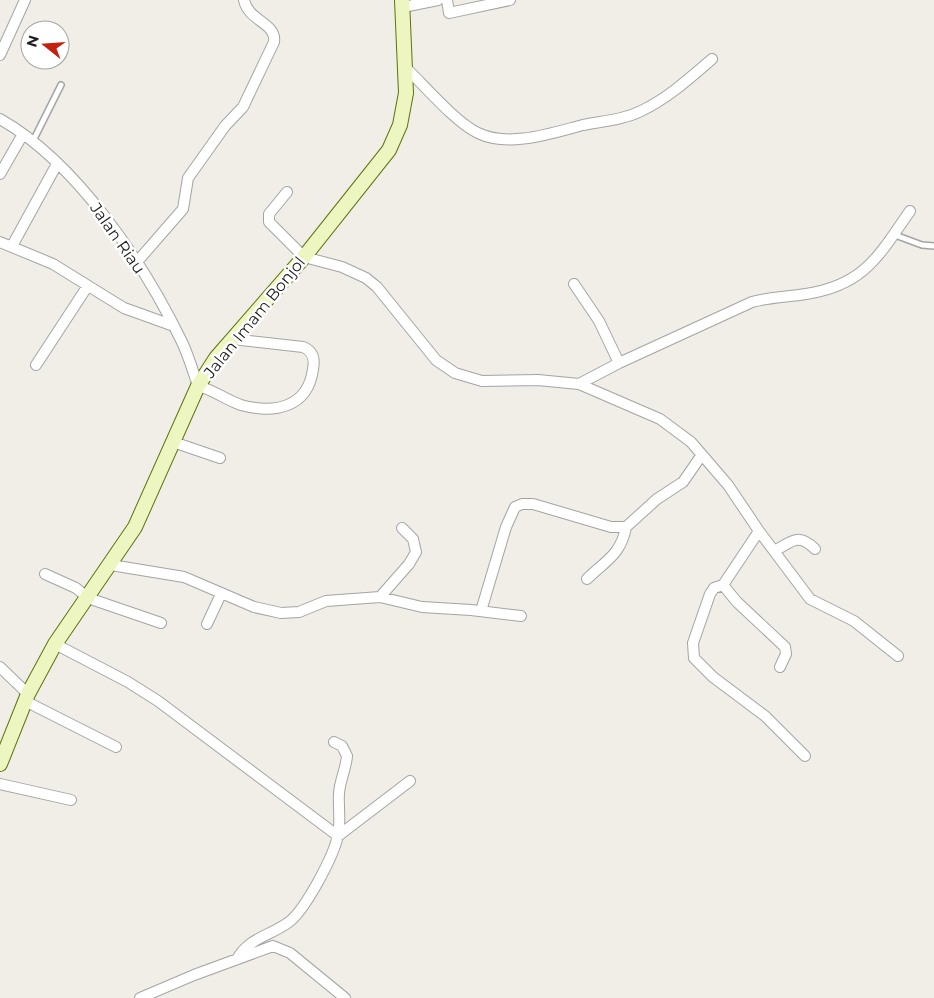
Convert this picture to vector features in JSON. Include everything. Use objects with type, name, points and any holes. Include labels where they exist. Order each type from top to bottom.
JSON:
[{"type":"main road","name":"Jalan Imam Bonjol","points":[[0,764],[27,697],[54,644],[111,565],[147,504],[198,386],[216,358],[304,257],[389,150],[404,108],[403,4]]},
{"type":"street","points":[[0,55],[25,0]]},
{"type":"street","points":[[136,263],[183,209],[188,178],[226,126],[244,107],[274,42],[272,31],[249,12],[244,0]]},
{"type":"street","points":[[403,4],[438,0]]},
{"type":"street","points":[[447,0],[449,13],[503,1]]},
{"type":"street","points":[[405,67],[468,127],[486,136],[503,138],[554,133],[622,118],[642,110],[667,95],[712,59]]},
{"type":"street","name":"Jalan Riau","points":[[0,119],[33,141],[97,205],[136,263],[174,326],[198,386]]},
{"type":"street","points":[[0,174],[23,134]]},
{"type":"street","points":[[12,246],[57,164]]},
{"type":"street","points":[[286,192],[269,214],[268,220],[304,257],[342,267],[366,278],[378,287],[436,360],[455,373],[482,381],[538,380],[579,384],[660,419],[691,442],[728,485],[759,531],[810,599],[854,621],[898,656]]},
{"type":"street","points":[[579,384],[618,363],[752,302],[834,287],[864,271],[895,235],[910,211]]},
{"type":"street","points":[[0,242],[52,264],[124,308],[174,326]]},
{"type":"street","points":[[574,284],[599,321],[618,363]]},
{"type":"street","points":[[36,365],[87,287]]},
{"type":"street","points":[[198,386],[255,408],[291,404],[304,394],[314,370],[313,355],[307,349],[232,339]]},
{"type":"street","points":[[173,442],[220,458]]},
{"type":"street","points":[[587,579],[616,554],[621,547],[626,527],[657,499],[683,482],[702,456]]},
{"type":"street","points":[[481,611],[503,536],[515,507],[522,504],[533,504],[612,526],[626,527]]},
{"type":"street","points":[[380,597],[409,564],[416,552],[413,539],[402,528]]},
{"type":"street","points":[[759,531],[723,585],[712,590],[703,608],[693,643],[694,658],[713,677],[766,716],[805,756]]},
{"type":"street","points":[[774,551],[793,540],[800,539],[815,549]]},
{"type":"street","points":[[111,565],[184,577],[221,594],[272,612],[291,614],[326,601],[380,597],[422,607],[522,616]]},
{"type":"street","points":[[45,574],[76,588],[88,598],[161,623]]},
{"type":"street","points":[[723,585],[737,602],[785,647],[786,654],[780,667]]},
{"type":"street","points":[[207,624],[221,594]]},
{"type":"street","points":[[54,644],[128,682],[158,701],[338,836]]},
{"type":"street","points":[[0,667],[27,697],[116,747]]},
{"type":"street","points":[[237,959],[243,948],[256,938],[290,921],[299,911],[327,863],[338,836],[339,793],[347,756],[342,746],[334,742]]},
{"type":"street","points":[[338,836],[410,781]]},
{"type":"street","points":[[0,784],[71,800]]},
{"type":"street","points":[[140,998],[162,987],[266,948],[280,947],[345,998]]},
{"type":"lane","points":[[33,141],[61,85]]},
{"type":"lane","points":[[895,235],[922,245],[934,246]]}]
